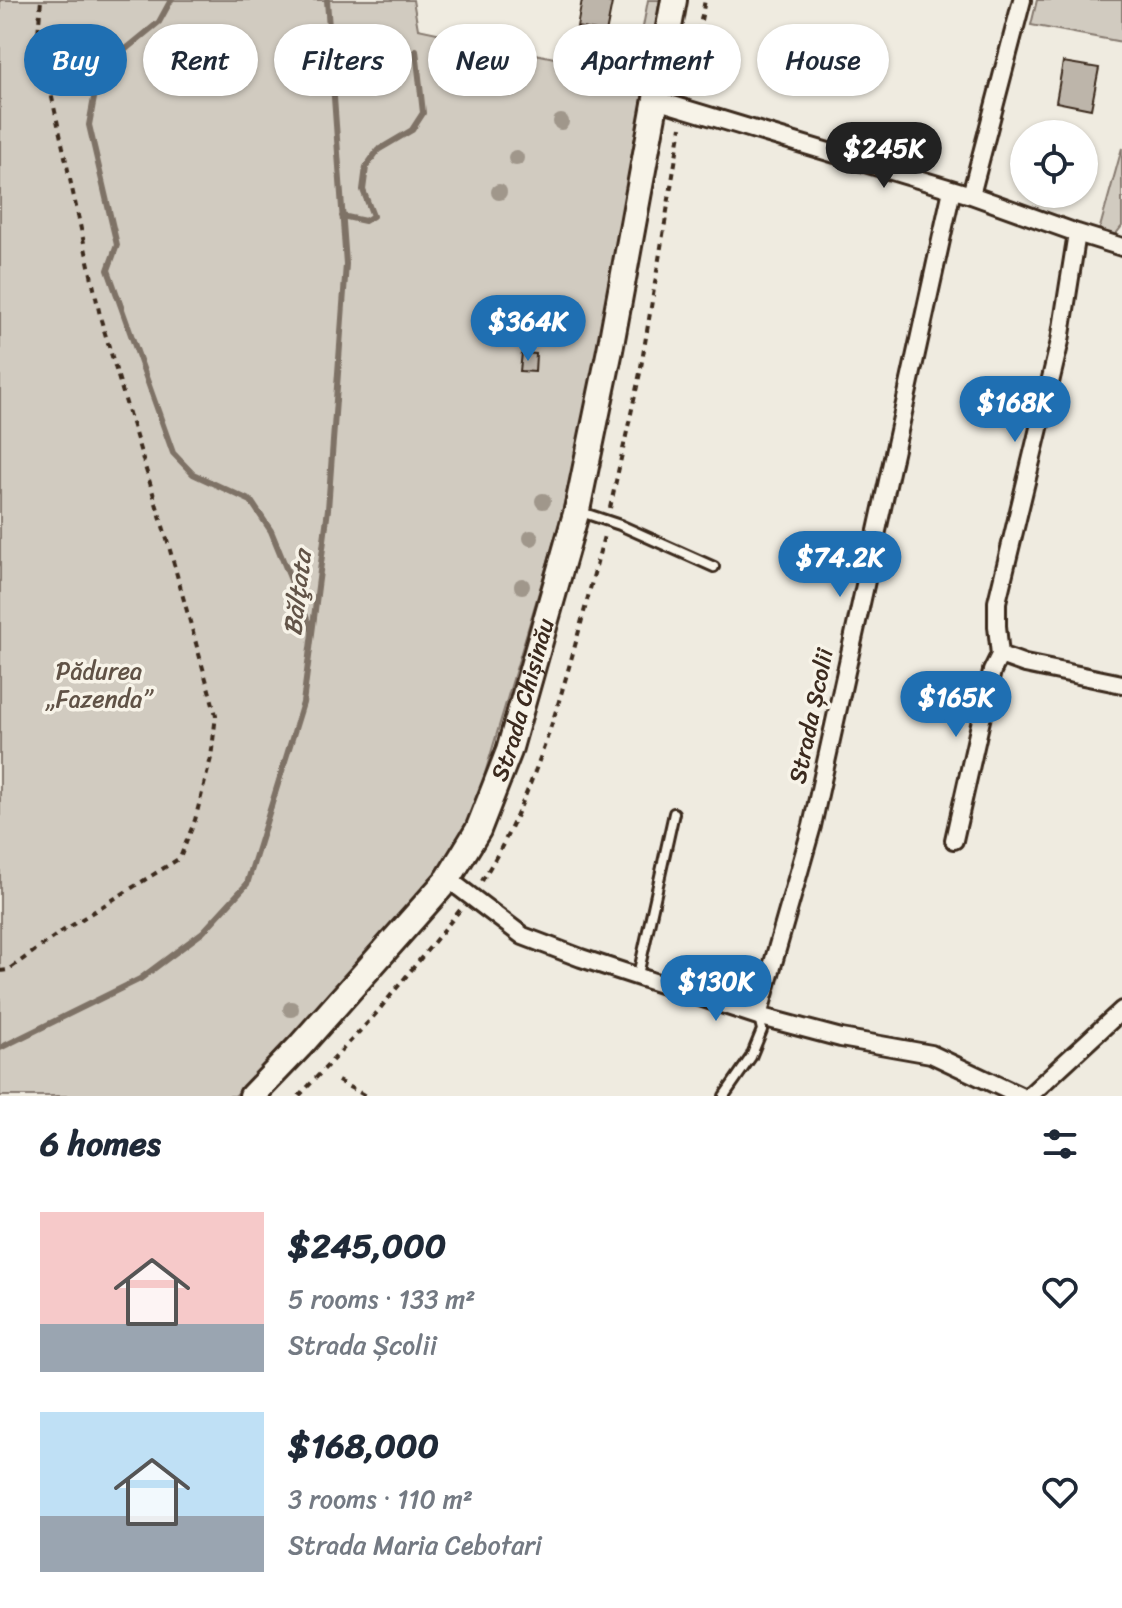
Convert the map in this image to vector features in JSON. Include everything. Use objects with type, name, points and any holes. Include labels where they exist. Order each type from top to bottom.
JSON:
[{"type":"street","name":"Strada Chișinău","points":[[252,1096],[448,879],[478,830],[509,751],[577,510],[674,0]]},
{"type":"street","points":[[971,195],[1022,0]]},
{"type":"street","points":[[656,100],[971,195],[1122,247]]},
{"type":"street","name":"Strada Școlii","points":[[758,1016],[812,826],[952,190]]},
{"type":"street","points":[[954,840],[992,671],[1000,655],[997,602],[1060,341],[1077,233]]},
{"type":"street","points":[[1000,655],[1025,664],[1122,684]]},
{"type":"street","points":[[448,879],[523,936],[758,1016],[841,1038],[931,1054],[1020,1096]]},
{"type":"street","points":[[1029,1096],[1122,1010]]},
{"type":"lane","points":[[577,510],[714,567]]},
{"type":"lane","points":[[638,975],[674,813]]},
{"type":"lane","points":[[724,1096],[751,1057],[762,1030],[758,1016]]},
{"type":"path","points":[[0,971],[8,970],[61,932],[180,858],[202,795],[211,758],[216,715],[101,320],[38,34],[41,0]]},
{"type":"path","points":[[608,521],[640,373],[705,0]]},
{"type":"path","points":[[338,1081],[366,1096]]},
{"type":"green space","name":"Pădurea „Fazenda”","points":[[0,0],[413,0],[418,29],[428,31],[428,96],[537,96],[537,54],[553,58],[553,96],[643,96],[594,379],[558,528],[475,807],[449,858],[235,1096],[0,1096]]},
{"type":"green space","points":[[648,0],[660,0],[656,24],[644,24]]},
{"type":"green space","points":[[1037,0],[1122,0],[1122,42],[1031,25]]},
{"type":"green space","points":[[1122,148],[1122,226],[1115,235],[1099,231]]},
{"type":"building","points":[[582,0],[612,3],[608,24],[578,24]]},
{"type":"building","points":[[1063,62],[1099,68],[1091,109],[1056,102]]},
{"type":"building","points":[[522,353],[536,354],[535,372],[520,371]]},
{"type":"waterway","points":[[171,0],[159,22],[99,71],[89,125],[117,245],[108,270],[173,453],[193,474],[251,501],[271,531],[311,629]]},
{"type":"waterway","name":"Bălţata","points":[[0,1048],[140,979],[203,932],[247,884],[303,703],[328,509],[346,264],[327,0]]},
{"type":"waterway","points":[[342,216],[365,221],[373,216],[363,190],[366,167],[378,150],[412,130],[423,113],[416,50]]}]
